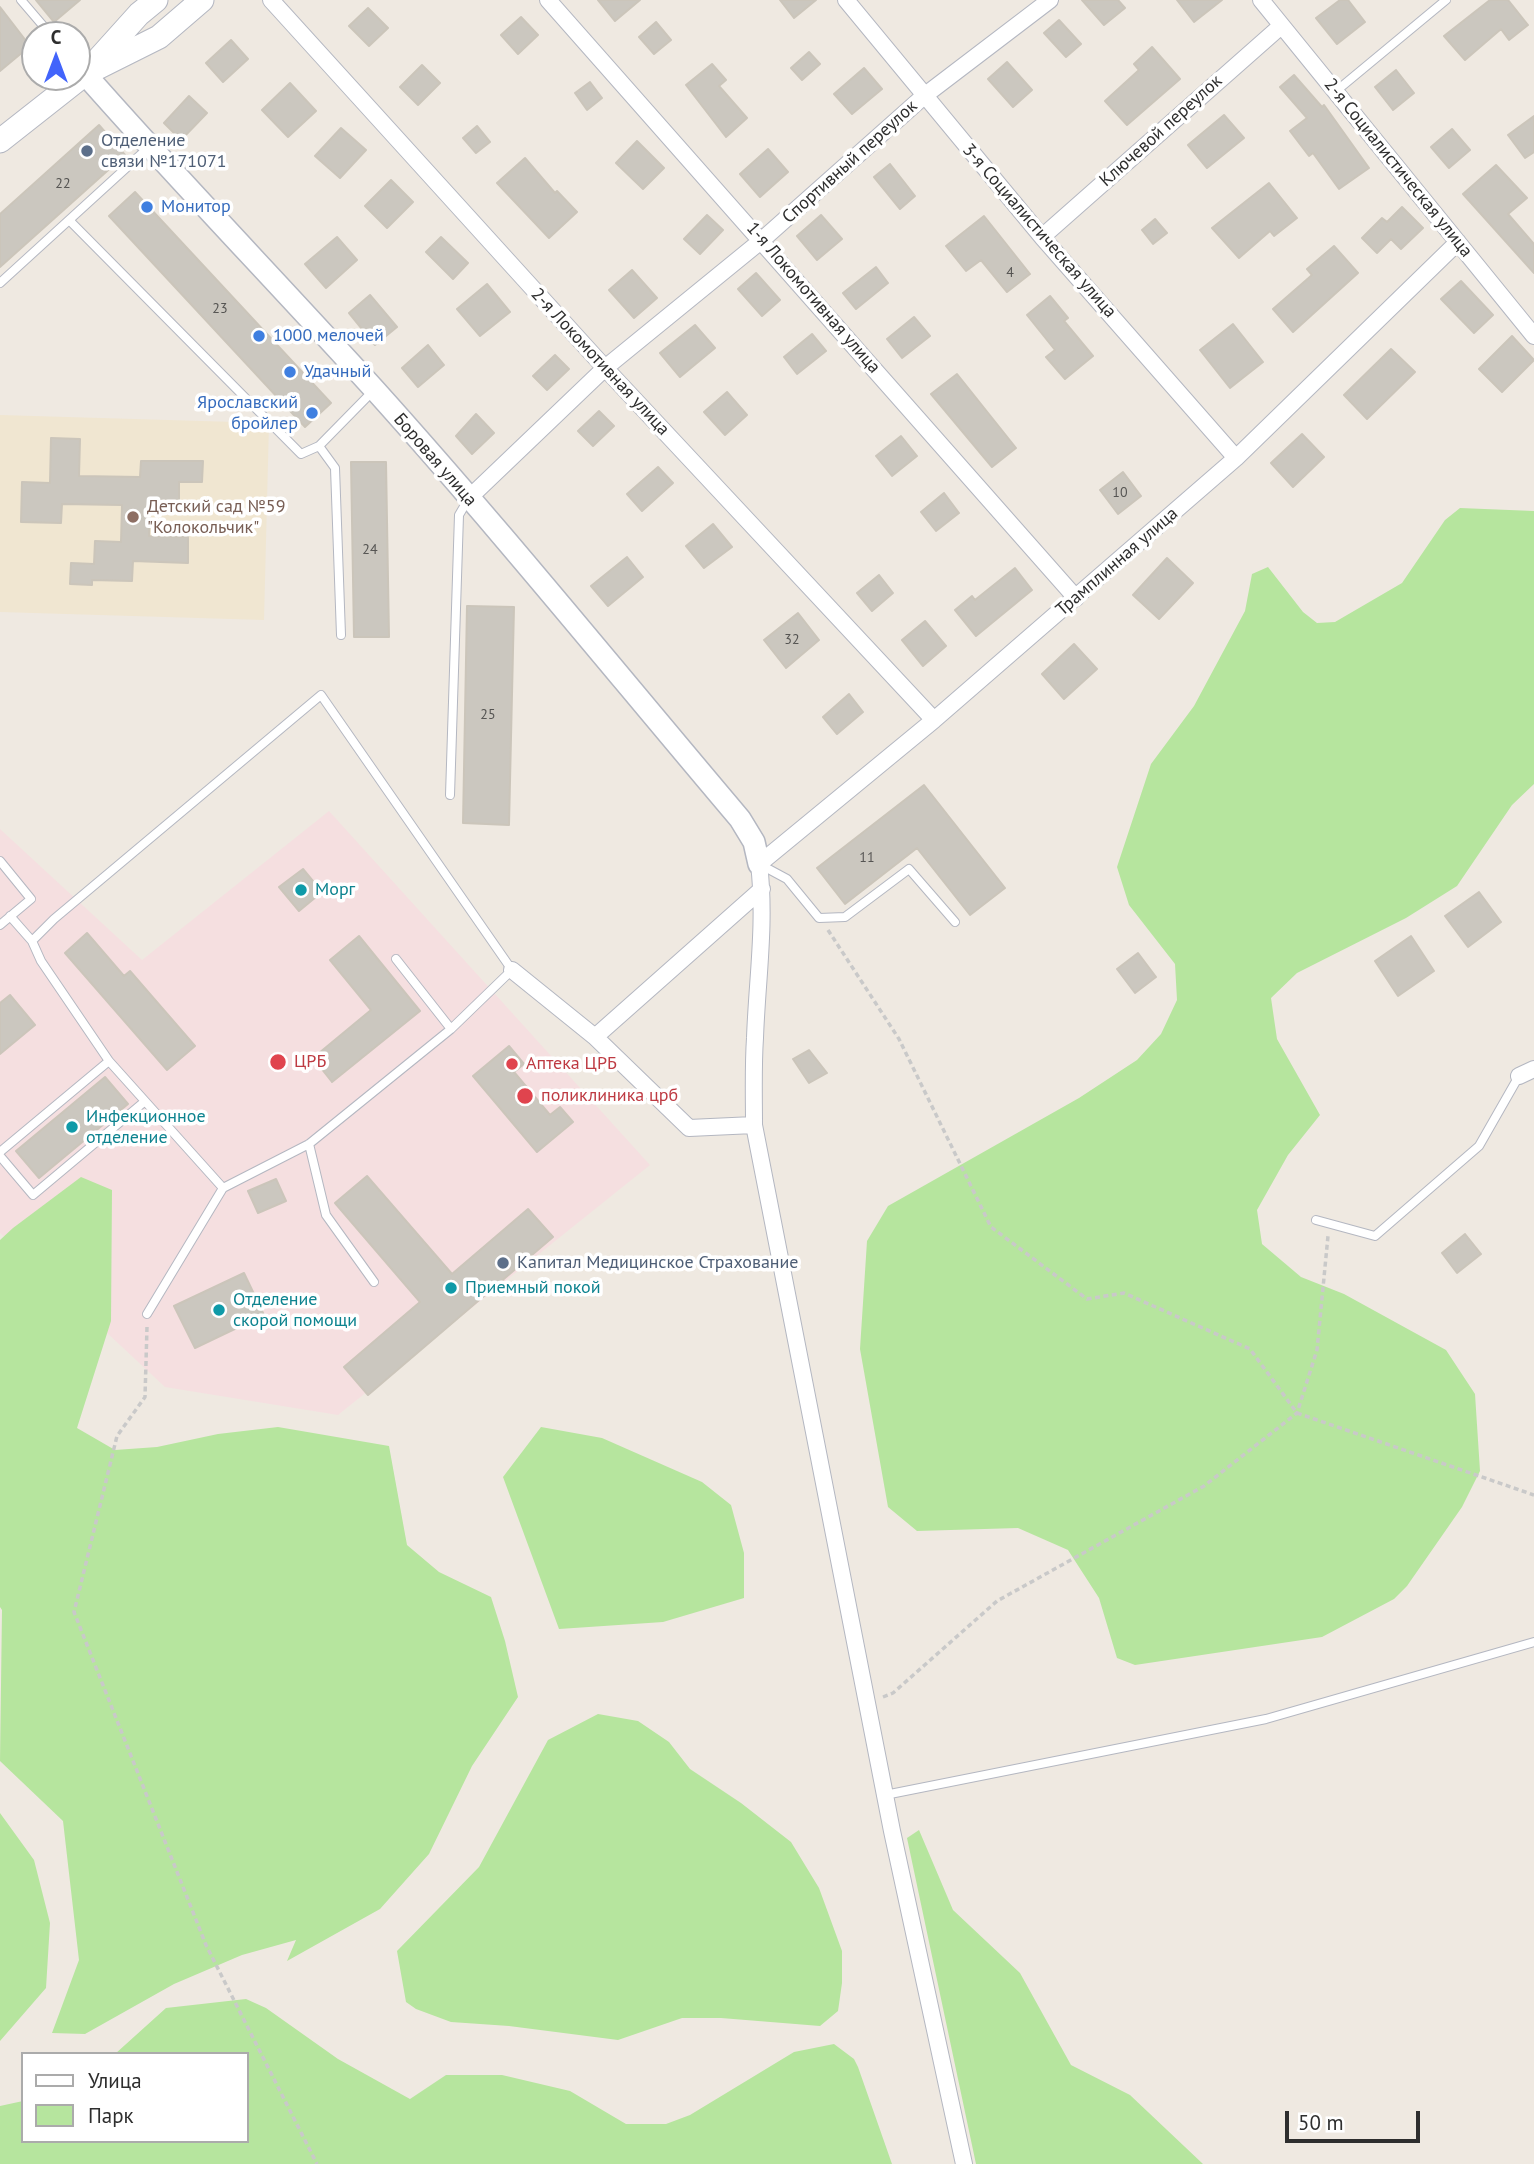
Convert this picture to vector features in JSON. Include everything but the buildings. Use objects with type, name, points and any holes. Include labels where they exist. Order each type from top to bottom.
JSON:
[{"type":"main road","points":[[91,60],[156,0]]},
{"type":"main road","points":[[91,65],[159,37],[202,0]]},
{"type":"main road","points":[[0,141],[56,91]]},
{"type":"street","name":"2-я Локомотивная улица","points":[[271,0],[605,368],[934,720]]},
{"type":"street","name":"1-я Локомотивная улица","points":[[548,0],[1076,598]]},
{"type":"street","name":"3-я Социалистическая улица","points":[[846,0],[1042,237],[1236,458]]},
{"type":"street","name":"Спортивный переулок","points":[[468,498],[605,368],[762,240],[924,96],[1050,0]]},
{"type":"street","name":"2-я Социалистическая улица","points":[[1261,0],[1534,337]]},
{"type":"street","name":"Ключевой переулок","points":[[1042,237],[1281,26]]},
{"type":"street","name":"Боровая улица","points":[[91,80],[149,147],[374,389],[468,498],[740,819],[754,842],[759,864]]},
{"type":"street","name":"Трамплинная улица","points":[[759,864],[934,720],[1236,458],[1458,242]]},
{"type":"street","points":[[759,864],[762,889],[761,959],[755,1038],[754,1125],[885,1795],[964,2164]]},
{"type":"street","points":[[595,1037],[762,889]]},
{"type":"street","points":[[512,970],[595,1037],[690,1128],[754,1125]]},
{"type":"street","points":[[1519,1076],[1534,1069]]},
{"type":"lane","points":[[21,0],[39,21]]},
{"type":"lane","points":[[1335,92],[1446,0]]},
{"type":"lane","points":[[0,283],[149,147]]},
{"type":"lane","points":[[69,220],[301,454],[319,446],[374,389]]},
{"type":"lane","points":[[319,446],[335,468],[341,635]]},
{"type":"lane","points":[[450,795],[459,515],[468,498]]},
{"type":"lane","points":[[32,941],[54,919],[321,695],[512,970],[451,1029],[309,1144],[223,1188],[147,1314]]},
{"type":"lane","points":[[0,861],[31,898],[0,925]]},
{"type":"lane","points":[[759,864],[787,879],[819,918],[845,917],[909,869],[955,922]]},
{"type":"lane","points":[[10,916],[32,941],[41,961],[109,1061],[223,1188]]},
{"type":"lane","points":[[396,959],[451,1029]]},
{"type":"lane","points":[[109,1061],[0,1154],[33,1195],[144,1102]]},
{"type":"lane","points":[[1316,1220],[1375,1236],[1479,1146],[1519,1076]]},
{"type":"lane","points":[[309,1144],[326,1215],[374,1282]]},
{"type":"lane","points":[[885,1795],[1266,1719],[1534,1642]]},
{"type":"path","points":[[819,918],[899,1039],[991,1227],[1087,1299],[1125,1293],[1250,1349],[1297,1413],[1534,1495]]},
{"type":"path","points":[[867,1703],[893,1693],[997,1601],[1204,1486],[1297,1413],[1317,1350],[1329,1223]]},
{"type":"path","points":[[147,1314],[145,1397],[117,1436],[74,1612],[206,1945],[317,2164]]},
{"type":"shaded area","name":"Детский сад №59 \"Колокольчик\"","points":[[0,415],[269,423],[264,620],[0,612]]},
{"type":"shaded area","name":"ЦРБ","points":[[329,811],[650,1165],[338,1415],[165,1387],[0,1233],[0,829],[142,960]]},
{"type":"green space","points":[[1460,508],[1534,511],[1534,784],[1512,805],[1457,886],[1406,918],[1297,973],[1271,998],[1277,1039],[1320,1115],[1288,1155],[1257,1210],[1262,1244],[1301,1277],[1344,1294],[1446,1350],[1475,1394],[1480,1471],[1462,1507],[1407,1586],[1394,1599],[1322,1637],[1135,1665],[1117,1658],[1099,1598],[1068,1550],[1018,1528],[917,1531],[888,1507],[860,1349],[867,1241],[888,1206],[1079,1098],[1137,1060],[1161,1034],[1177,1000],[1175,964],[1129,905],[1117,867],[1151,764],[1194,706],[1245,611],[1252,574],[1268,567],[1303,612],[1317,623],[1335,622],[1402,583],[1445,520]]},
{"type":"green space","points":[[81,1177],[112,1190],[111,1321],[77,1428],[115,1450],[157,1447],[218,1434],[278,1427],[389,1446],[407,1545],[439,1572],[491,1597],[518,1697],[472,1766],[429,1854],[380,1909],[287,1961],[296,1940],[242,1955],[174,1984],[85,2034],[52,2033],[79,1960],[63,1821],[0,1761],[0,1240]]},
{"type":"green space","points":[[541,1427],[602,1438],[702,1482],[731,1505],[744,1553],[744,1598],[663,1622],[559,1629],[503,1477]]},
{"type":"green space","points":[[598,1714],[638,1721],[669,1742],[690,1769],[741,1803],[791,1842],[819,1888],[842,1951],[842,1983],[838,2011],[820,2026],[721,2018],[682,2018],[618,2040],[509,2026],[451,2022],[416,2009],[406,2002],[397,1951],[479,1867],[548,1740]]},
{"type":"green space","points":[[0,1813],[34,1860],[50,1923],[46,1988],[0,2041]]},
{"type":"green space","points":[[919,1830],[953,1910],[1020,1973],[1071,2065],[1130,2095],[1203,2164],[976,2164],[907,1838]]},
{"type":"green space","points":[[246,1999],[266,2008],[338,2059],[410,2099],[446,2075],[502,2075],[570,2091],[626,2124],[666,2124],[690,2115],[794,2052],[834,2044],[854,2059],[858,2067],[892,2164],[0,2164],[0,2106],[21,2101],[21,2143],[248,2143],[248,2052],[117,2052],[166,2008]]},
{"type":"place","name":"Отделение связи №171071","points":[[87,151]]},
{"type":"place","name":"Монитор","points":[[147,207]]},
{"type":"place","name":"1000 мелочей","points":[[259,336]]},
{"type":"place","name":"Удачный","points":[[290,372]]},
{"type":"place","name":"Ярославский бройлер","points":[[312,413]]},
{"type":"place","name":"Детский сад №59 \"Колокольчик\"","points":[[133,517]]},
{"type":"place","name":"Морг","points":[[301,890]]},
{"type":"place","name":"ЦРБ","points":[[278,1062]]},
{"type":"place","name":"Аптека ЦРБ","points":[[512,1064]]},
{"type":"place","name":"поликлиника црб","points":[[525,1096]]},
{"type":"place","name":"Инфекционное отделение","points":[[72,1127]]},
{"type":"place","name":"Капитал Медицинское Страхование","points":[[503,1263]]},
{"type":"place","name":"Приемный покой","points":[[451,1288]]},
{"type":"place","name":"Отделение скорой помощи","points":[[219,1310]]}]
